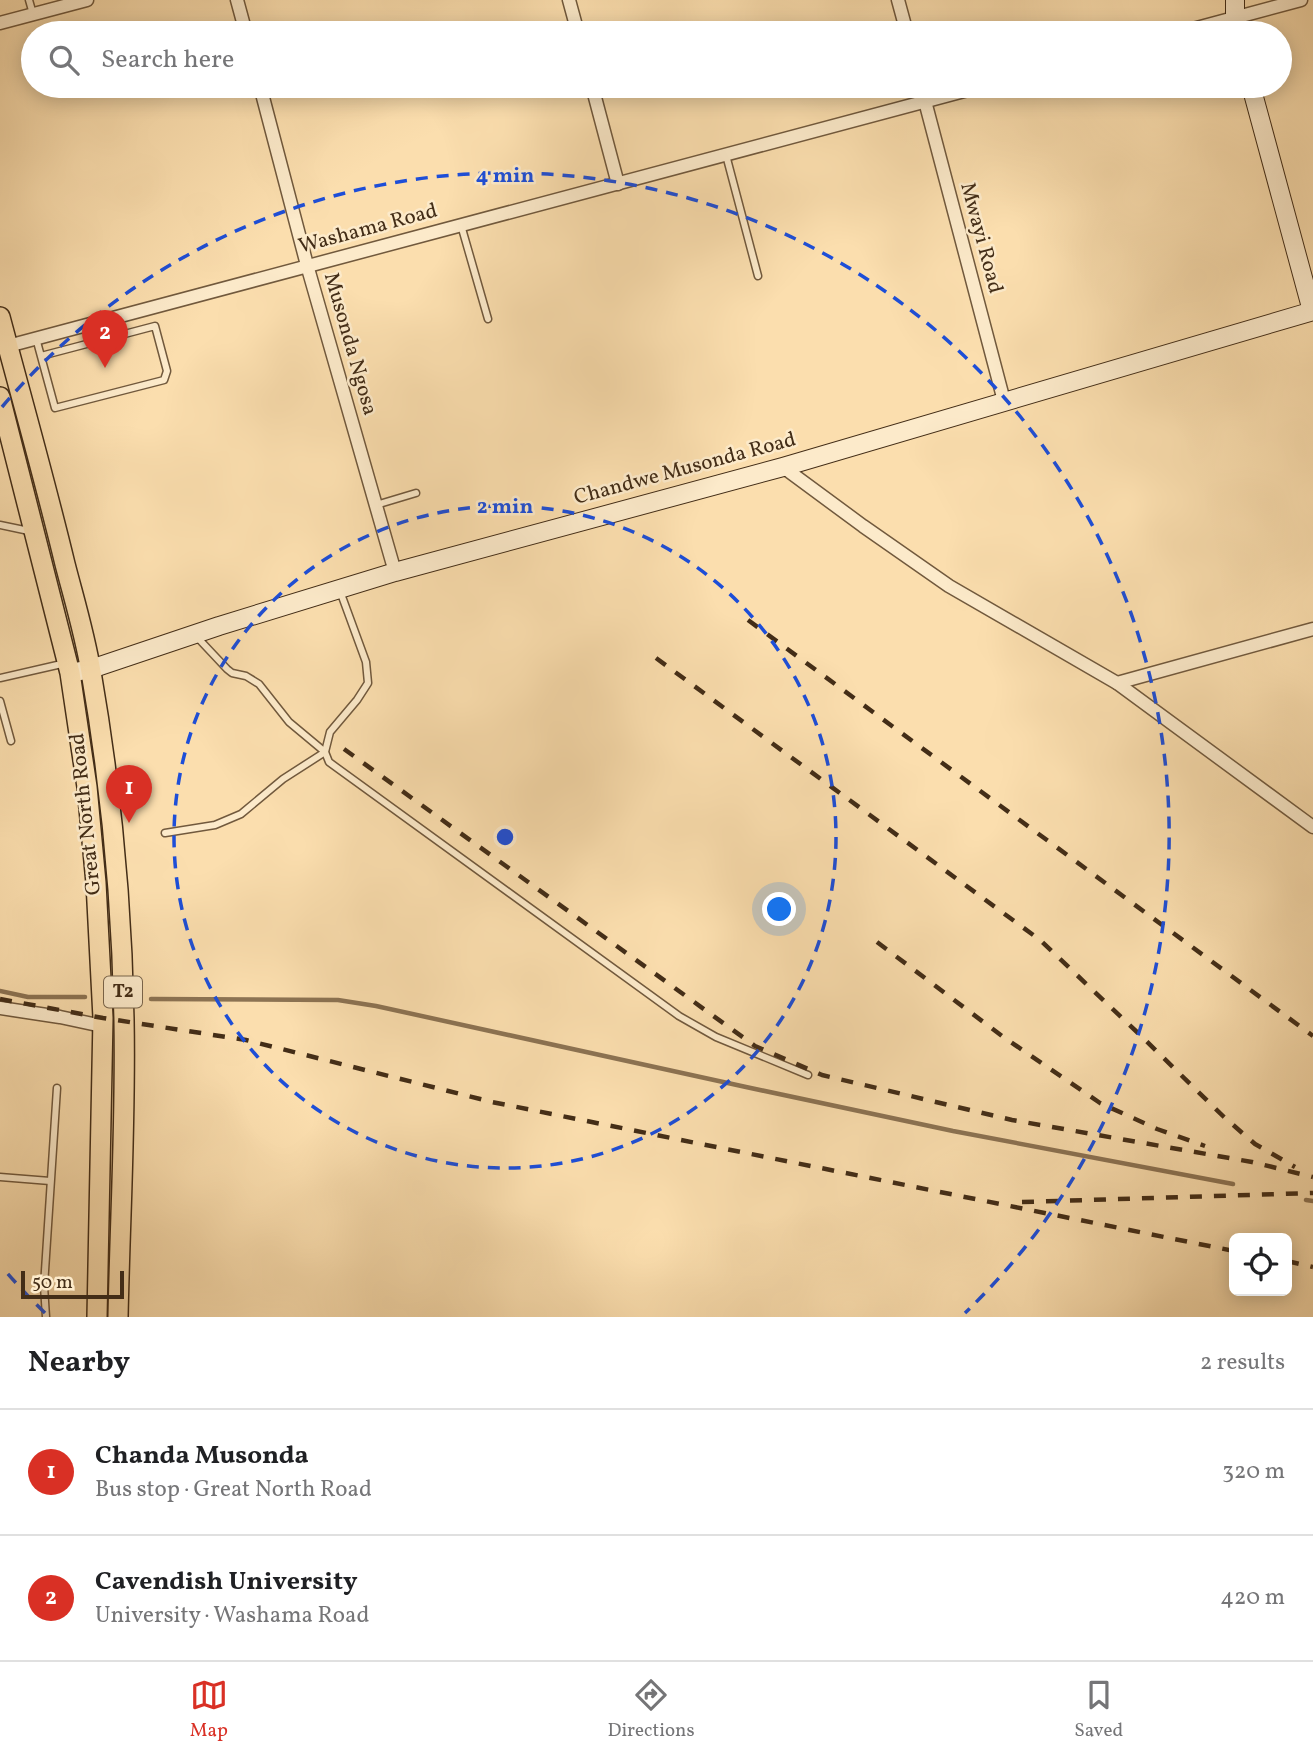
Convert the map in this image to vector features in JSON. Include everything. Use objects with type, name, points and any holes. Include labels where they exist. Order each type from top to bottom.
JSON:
[{"type":"main road","name":"Great North Road","points":[[0,317],[44,477],[91,669],[103,746],[113,834],[123,989],[124,1096],[118,1317]]},
{"type":"main road","name":"Great North Road","points":[[0,397],[68,668],[87,787],[101,961],[97,1317]]},
{"type":"street","points":[[0,23],[87,0]]},
{"type":"street","points":[[237,0],[243,21]]},
{"type":"street","points":[[569,0],[575,21]]},
{"type":"street","points":[[898,0],[904,21]]},
{"type":"street","points":[[1236,17],[1300,0]]},
{"type":"street","name":"Musonda Ngosa","points":[[263,98],[307,265],[395,572]]},
{"type":"street","points":[[595,98],[618,184]]},
{"type":"street","name":"Mwayi Road","points":[[925,98],[1004,401]]},
{"type":"street","name":"Washama Road","points":[[8,346],[937,98]]},
{"type":"street","points":[[1254,98],[1312,311]]},
{"type":"street","name":"Chandwe Musonda Road","points":[[68,668],[91,669],[395,572],[783,467],[1312,311]]},
{"type":"street","points":[[783,467],[902,555],[949,586],[1117,683],[1313,827]]},
{"type":"street","points":[[1117,683],[1313,629]]},
{"type":"street","points":[[0,1008],[102,1026]]},
{"type":"lane","points":[[29,0],[33,15]]},
{"type":"lane","points":[[726,155],[758,276]]},
{"type":"lane","points":[[461,225],[488,319]]},
{"type":"lane","points":[[36,338],[55,408],[164,380],[167,371],[155,326],[41,356]]},
{"type":"lane","points":[[376,505],[416,493]]},
{"type":"lane","points":[[0,525],[34,532]]},
{"type":"lane","points":[[165,833],[215,825],[241,814],[283,779],[325,752],[330,732],[368,683],[366,662],[340,589]]},
{"type":"lane","points":[[194,635],[232,673],[246,676],[259,684],[289,722],[325,752],[329,762],[679,1016],[716,1037],[808,1074]]},
{"type":"lane","points":[[0,678],[68,668]]},
{"type":"lane","points":[[0,701],[11,741]]},
{"type":"lane","points":[[46,1317],[44,1286],[57,1088]]},
{"type":"lane","points":[[0,1177],[50,1181]]},
{"type":"waterway","points":[[0,991],[28,997],[85,997]]},
{"type":"waterway","points":[[151,999],[338,1000],[376,1006],[953,1131],[1233,1184]]},
{"type":"waterway","points":[[1306,1200],[1313,1201]]},
{"type":"railway","points":[[748,620],[1313,1036]]},
{"type":"railway","points":[[656,658],[1040,940],[1224,1117],[1255,1144],[1295,1167]]},
{"type":"railway","points":[[344,749],[755,1046],[822,1075],[1012,1120],[1252,1162],[1313,1177]]},
{"type":"railway","points":[[877,942],[1002,1036],[1100,1103],[1157,1129],[1205,1146]]},
{"type":"railway","points":[[0,999],[246,1040],[492,1102],[1229,1250]]},
{"type":"railway","points":[[1022,1202],[1313,1193]]},
{"type":"railway","points":[[1292,1262],[1313,1267]]},
{"type":"place","name":"Cavendish University","points":[[105,368]]},
{"type":"place","name":"Chanda Musonda","points":[[129,823]]}]
